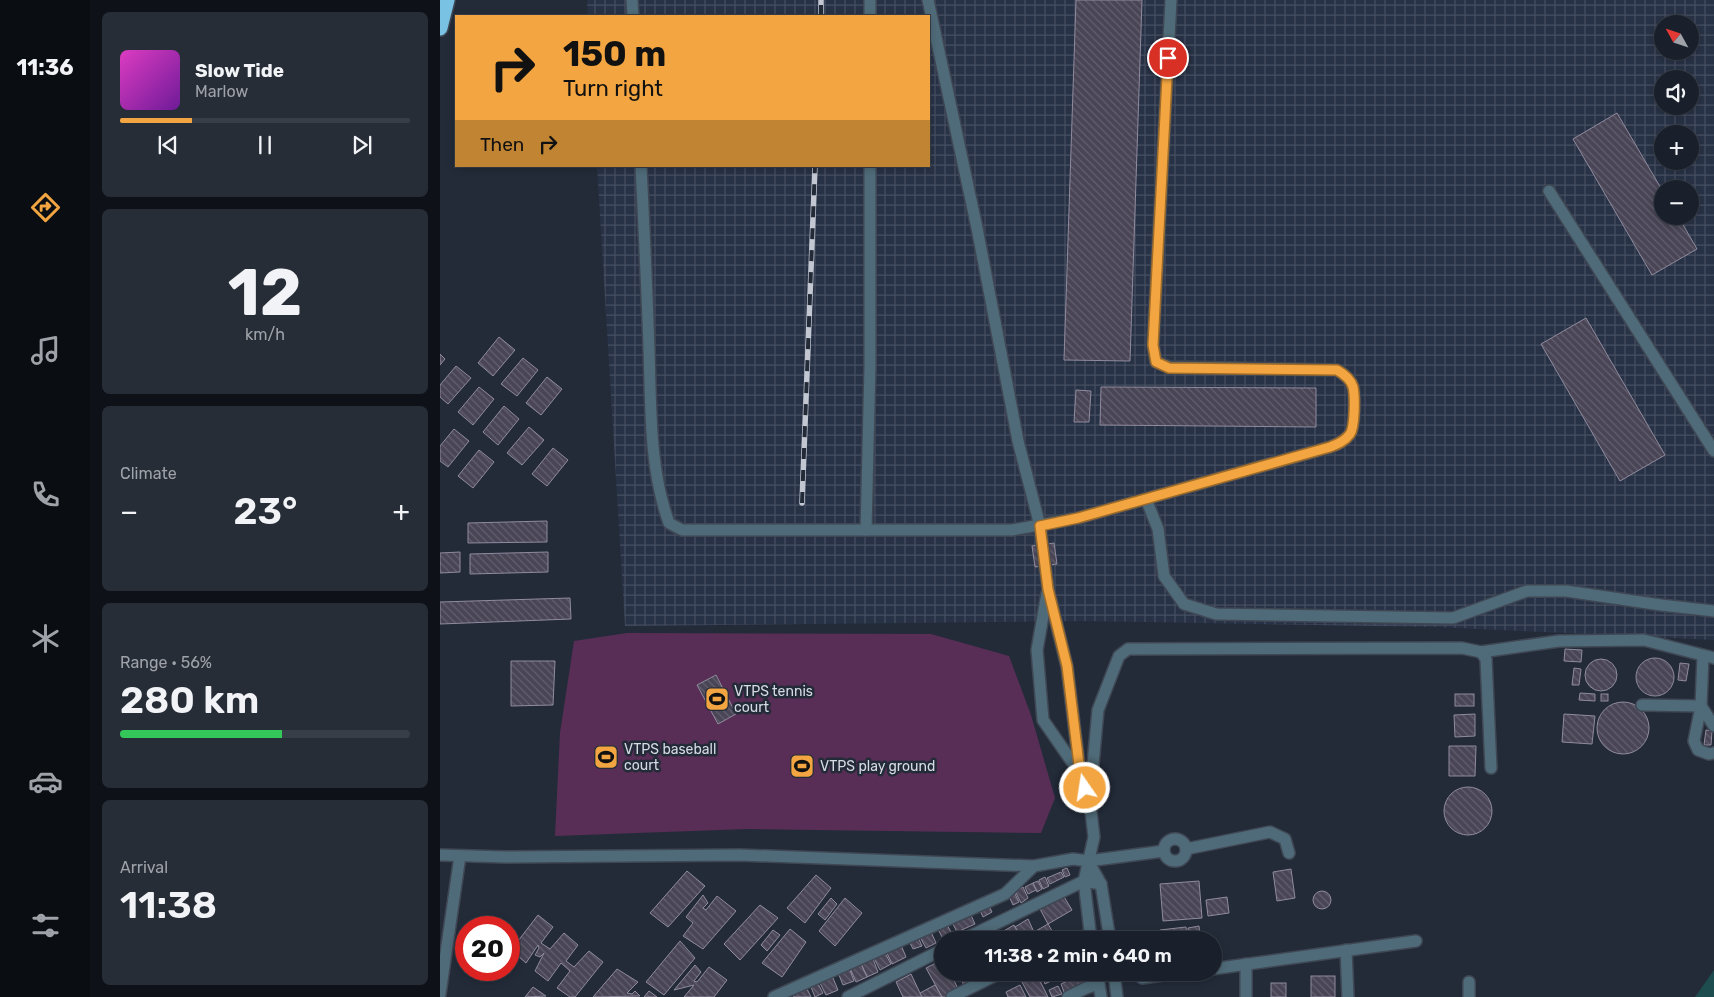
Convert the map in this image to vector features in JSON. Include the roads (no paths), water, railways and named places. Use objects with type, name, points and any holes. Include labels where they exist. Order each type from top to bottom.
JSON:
[{"type":"highway","points":[[440,28],[447,0]]},
{"type":"street","points":[[632,0],[633,15]]},
{"type":"street","points":[[870,0],[870,15]]},
{"type":"street","points":[[928,0],[977,228],[1018,441],[1040,526],[1048,589],[1067,666],[1080,773],[1090,803]]},
{"type":"street","points":[[641,167],[652,442],[661,502],[669,523],[682,530],[1012,530],[1078,518],[1330,447],[1344,441],[1352,431],[1353,424],[1353,387],[1348,378],[1337,370],[1169,368],[1156,362],[1153,345],[1171,0]]},
{"type":"street","points":[[866,530],[870,366],[870,167]]},
{"type":"street","points":[[1550,191],[1714,451]]},
{"type":"street","points":[[1146,499],[1158,529],[1164,576],[1184,604],[1216,614],[1453,618],[1527,591],[1566,591],[1714,611]]},
{"type":"street","points":[[1048,589],[1036,650],[1043,720],[1080,773]]},
{"type":"street","points":[[1090,931],[1084,881],[1094,837],[1090,803],[1098,710],[1117,661],[1123,652],[1128,649],[1462,648],[1481,652],[1560,641],[1644,640],[1709,657],[1694,741],[1698,750],[1709,754],[1714,753]]},
{"type":"street","points":[[1481,652],[1486,659],[1490,768]]},
{"type":"street","points":[[1642,705],[1701,706]]},
{"type":"street","points":[[1701,706],[1714,726]]},
{"type":"street","points":[[440,856],[740,855],[1034,866],[1073,859],[1088,861],[1164,852],[1168,858],[1175,861],[1182,858],[1186,853],[1186,849],[1270,832],[1285,839],[1289,853]]},
{"type":"street","points":[[440,994],[460,856]]},
{"type":"street","points":[[1088,861],[1101,884],[1109,931]]},
{"type":"street","points":[[774,997],[1005,894],[1034,866]]},
{"type":"street","points":[[981,931],[1084,881],[1101,884]]},
{"type":"street","points":[[1222,967],[1416,941]]},
{"type":"street","points":[[1346,950],[1348,997]]},
{"type":"street","points":[[848,997],[934,954]]},
{"type":"street","points":[[1246,964],[1246,997]]},
{"type":"street","points":[[952,997],[984,981]]},
{"type":"street","points":[[1098,981],[1101,997]]},
{"type":"street","points":[[1115,981],[1117,997]]},
{"type":"street","points":[[1469,982],[1469,997]]},
{"type":"street","points":[[1068,997],[1099,984]]},
{"type":"railway","points":[[821,0],[821,15]]},
{"type":"railway","points":[[802,503],[815,167]]},
{"type":"place","name":"VTPS tennis court","points":[[717,699]]},
{"type":"place","name":"VTPS baseball court","points":[[606,757]]},
{"type":"place","name":"VTPS play ground","points":[[802,766]]}]
